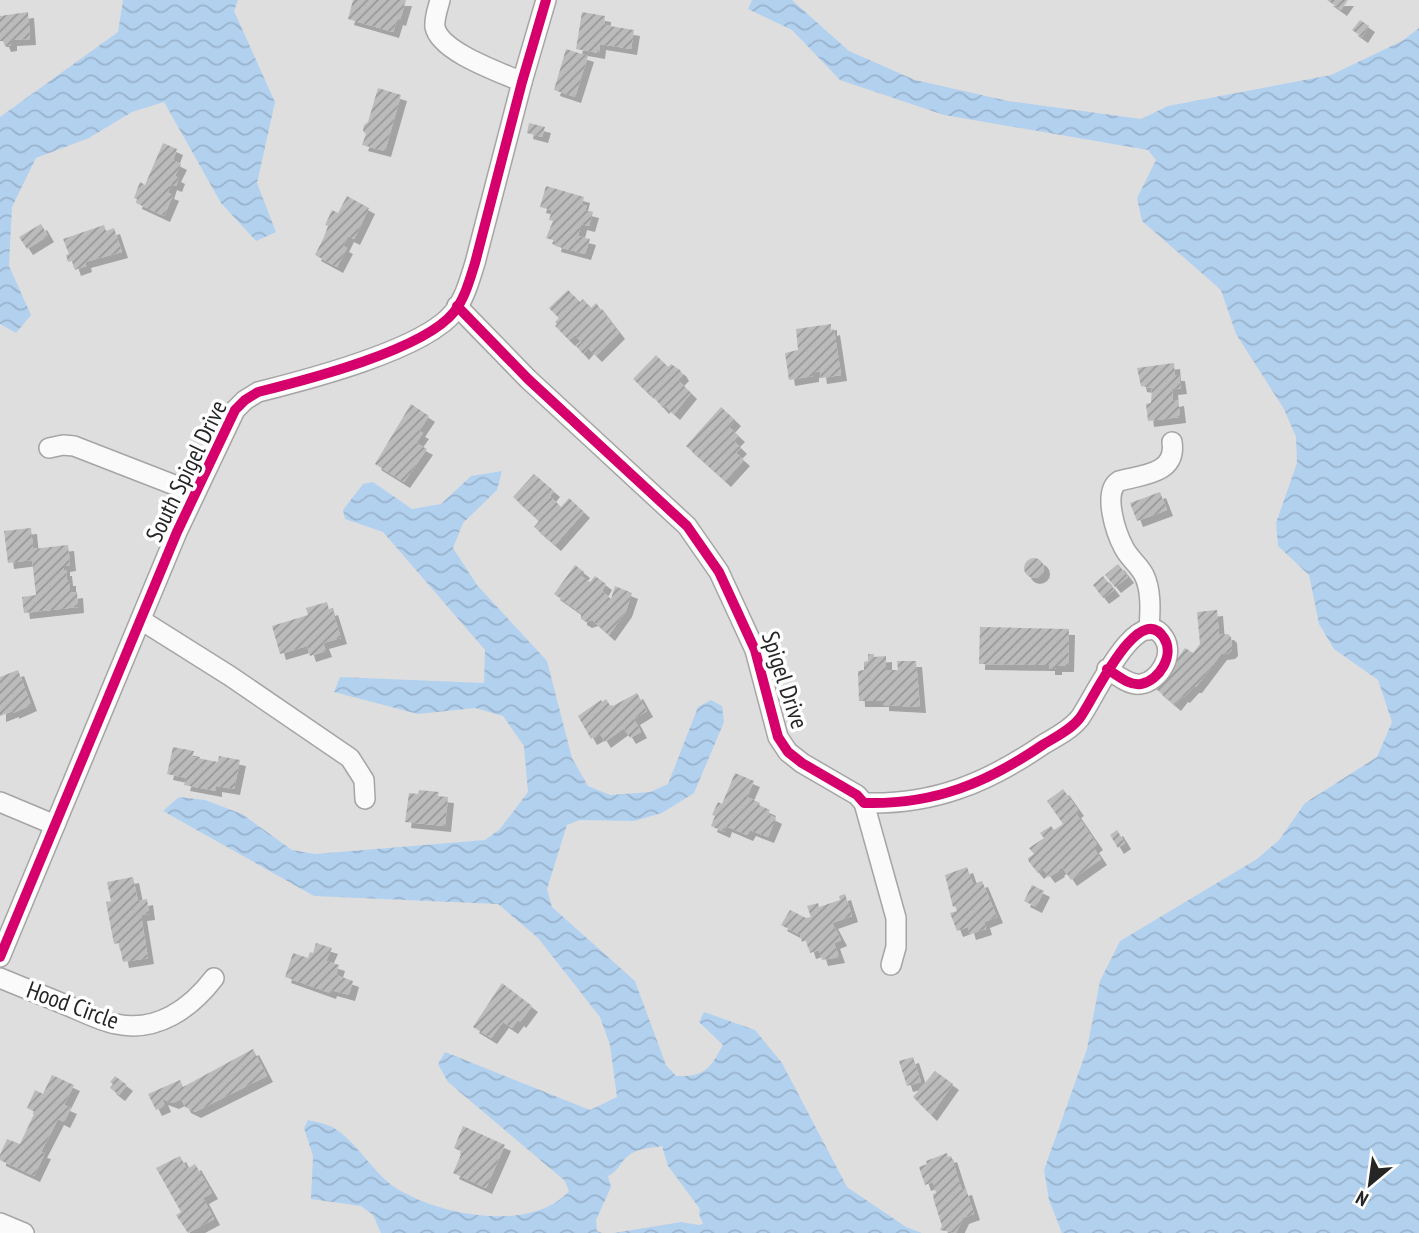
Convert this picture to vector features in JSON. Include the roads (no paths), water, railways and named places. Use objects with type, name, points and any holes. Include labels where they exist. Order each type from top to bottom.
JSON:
[{"type":"street","points":[[440,0],[435,28],[446,44],[483,65],[522,82]]},
{"type":"street","name":"South Spigel Drive","points":[[0,957],[195,493],[235,410],[258,392],[350,366],[421,337],[440,325],[457,306],[475,263],[546,0]]},
{"type":"street","name":"Spigel Drive","points":[[457,306],[528,379],[687,526],[719,572],[755,650],[778,737],[802,763],[858,795],[864,803]]},
{"type":"street","points":[[1149,630],[1147,586],[1144,575],[1125,550],[1116,531],[1111,490],[1113,484],[1119,481],[1158,471],[1171,457],[1172,442]]},
{"type":"street","points":[[49,448],[74,446],[195,493]]},
{"type":"street","points":[[141,620],[350,758],[363,780],[365,799]]},
{"type":"street","points":[[891,965],[896,947],[896,918],[864,803],[903,803],[950,793],[989,777],[1029,755],[1079,719],[1107,669],[1122,649],[1140,632],[1149,630],[1164,637],[1167,645],[1166,660],[1154,679],[1133,684],[1107,669]]},
{"type":"street","points":[[0,802],[55,825]]},
{"type":"street","name":"Hood Circle","points":[[0,978],[100,1018],[135,1026],[149,1024],[185,1009],[201,995],[214,978]]},
{"type":"street","points":[[0,1223],[24,1233]]},
{"type":"water","points":[[123,0],[238,0],[234,11],[275,102],[257,183],[276,232],[256,241],[221,203],[164,102],[132,112],[89,138],[36,158],[12,207],[9,266],[31,315],[16,333],[0,324],[0,117],[118,32]]},
{"type":"water","points":[[752,0],[792,0],[849,51],[915,80],[1008,101],[1141,119],[1168,106],[1331,75],[1402,41],[1419,28],[1419,1233],[1062,1233],[1049,1200],[1044,1170],[1087,1049],[1100,981],[1120,941],[1257,859],[1279,840],[1305,803],[1377,757],[1392,722],[1378,680],[1334,649],[1319,624],[1309,575],[1278,546],[1276,523],[1297,463],[1296,437],[1284,409],[1236,334],[1221,290],[1142,221],[1137,198],[1156,160],[1148,150],[944,115],[840,80],[792,30],[748,9]]},
{"type":"water","points":[[502,471],[497,490],[463,523],[453,548],[477,585],[547,661],[572,758],[588,786],[610,795],[650,792],[668,784],[698,707],[711,700],[722,706],[724,722],[694,793],[662,813],[634,821],[580,820],[567,825],[547,889],[552,907],[635,981],[666,1065],[676,1076],[693,1075],[705,1070],[723,1045],[699,1022],[704,1012],[755,1030],[782,1063],[847,1187],[906,1227],[922,1233],[614,1233],[681,1222],[703,1224],[700,1209],[668,1166],[662,1146],[632,1153],[608,1176],[611,1187],[596,1220],[597,1231],[602,1233],[381,1233],[373,1215],[361,1206],[311,1199],[313,1156],[304,1128],[308,1120],[334,1128],[350,1141],[388,1182],[415,1198],[436,1206],[485,1216],[510,1216],[533,1212],[553,1204],[569,1191],[565,1181],[448,1082],[438,1064],[445,1052],[590,1110],[617,1097],[610,1045],[600,1017],[538,938],[498,904],[314,896],[163,811],[179,797],[205,800],[242,814],[292,850],[315,854],[485,840],[500,829],[528,792],[524,746],[503,716],[475,708],[418,714],[334,692],[340,677],[484,683],[485,650],[383,532],[345,519],[343,510],[363,484],[373,482],[412,509],[441,504],[471,476]]}]
